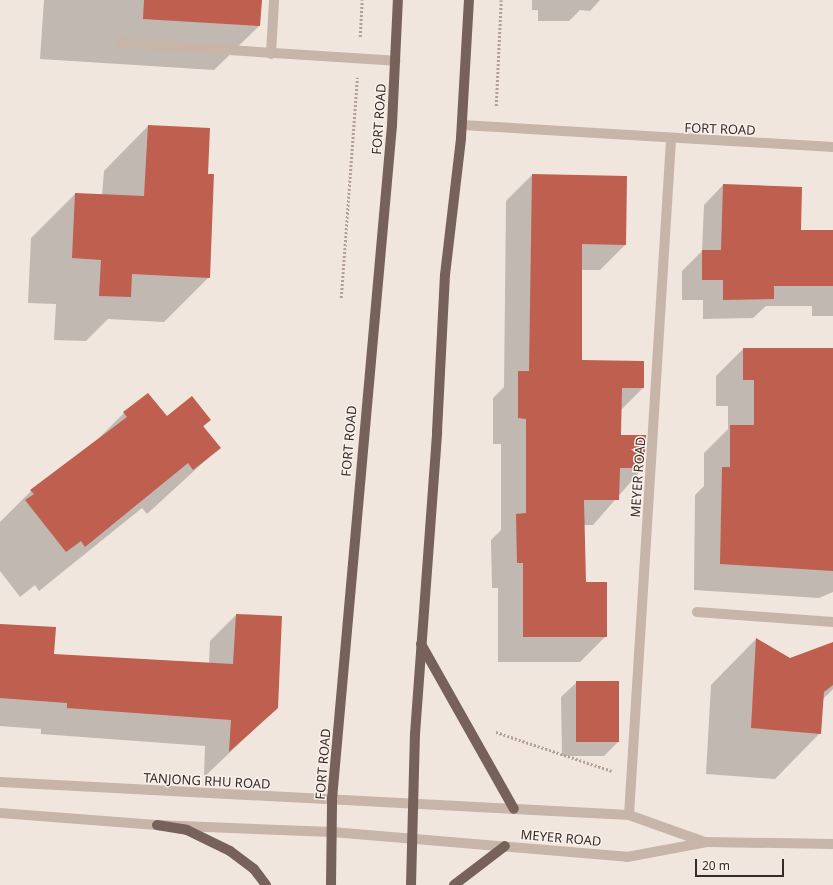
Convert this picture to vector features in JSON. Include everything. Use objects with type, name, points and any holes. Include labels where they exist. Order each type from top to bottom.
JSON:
[{"type":"main road","name":"FORT ROAD","points":[[331,885],[332,799],[395,61],[398,0]]},
{"type":"main road","points":[[411,885],[412,803],[420,644],[437,432],[445,274],[462,125],[469,0]]},
{"type":"main road","points":[[420,644],[514,809]]},
{"type":"main road","points":[[157,825],[187,830],[230,850],[254,869],[266,885]]},
{"type":"main road","points":[[454,885],[505,846]]},
{"type":"street","points":[[271,54],[274,0]]},
{"type":"street","points":[[120,43],[358,61],[395,61]]},
{"type":"street","name":"FORT ROAD","points":[[462,125],[492,129],[672,140],[833,147]]},
{"type":"street","name":"MEYER ROAD","points":[[629,815],[672,140]]},
{"type":"street","points":[[697,612],[833,622]]},
{"type":"street","name":"TANJONG RHU ROAD","points":[[0,782],[412,803]]},
{"type":"street","name":"MEYER ROAD","points":[[412,803],[629,815],[707,842]]},
{"type":"street","points":[[0,813],[157,825],[332,832],[411,839]]},
{"type":"street","name":"MEYER ROAD","points":[[411,839],[627,857],[707,842],[833,844]]},
{"type":"path","points":[[341,298],[362,0]]},
{"type":"path","points":[[492,129],[501,0]]},
{"type":"path","points":[[496,732],[632,778]]},
{"type":"building","points":[[144,0],[262,0],[260,26],[143,19]]},
{"type":"building","points":[[148,125],[210,128],[208,174],[214,174],[210,278],[132,274],[131,297],[99,296],[101,260],[72,258],[75,193],[144,196]]},
{"type":"building","points":[[532,174],[627,176],[626,245],[582,244],[582,360],[644,361],[644,388],[622,388],[621,435],[646,435],[644,468],[620,468],[619,500],[584,500],[586,582],[607,582],[607,637],[523,637],[523,563],[517,563],[516,514],[526,513],[526,419],[518,418],[518,371],[529,371]]},
{"type":"building","points":[[723,184],[802,187],[801,230],[833,230],[833,286],[774,286],[774,299],[723,300],[723,280],[702,280],[702,250],[721,250]]},
{"type":"building","points":[[743,348],[833,348],[833,571],[720,564],[722,467],[730,467],[730,425],[754,425],[754,380],[743,380]]},
{"type":"building","points":[[148,393],[167,416],[192,396],[211,420],[203,426],[221,448],[193,470],[188,463],[85,547],[81,541],[66,552],[25,500],[34,494],[30,490],[127,417],[123,412]]},
{"type":"building","points":[[236,614],[282,616],[278,708],[229,752],[231,720],[67,708],[67,703],[0,698],[0,624],[56,627],[54,654],[233,664]]},
{"type":"building","points":[[756,638],[790,658],[833,642],[833,685],[824,692],[821,734],[751,728]]},
{"type":"building","points":[[576,681],[619,681],[619,742],[576,742]]}]
